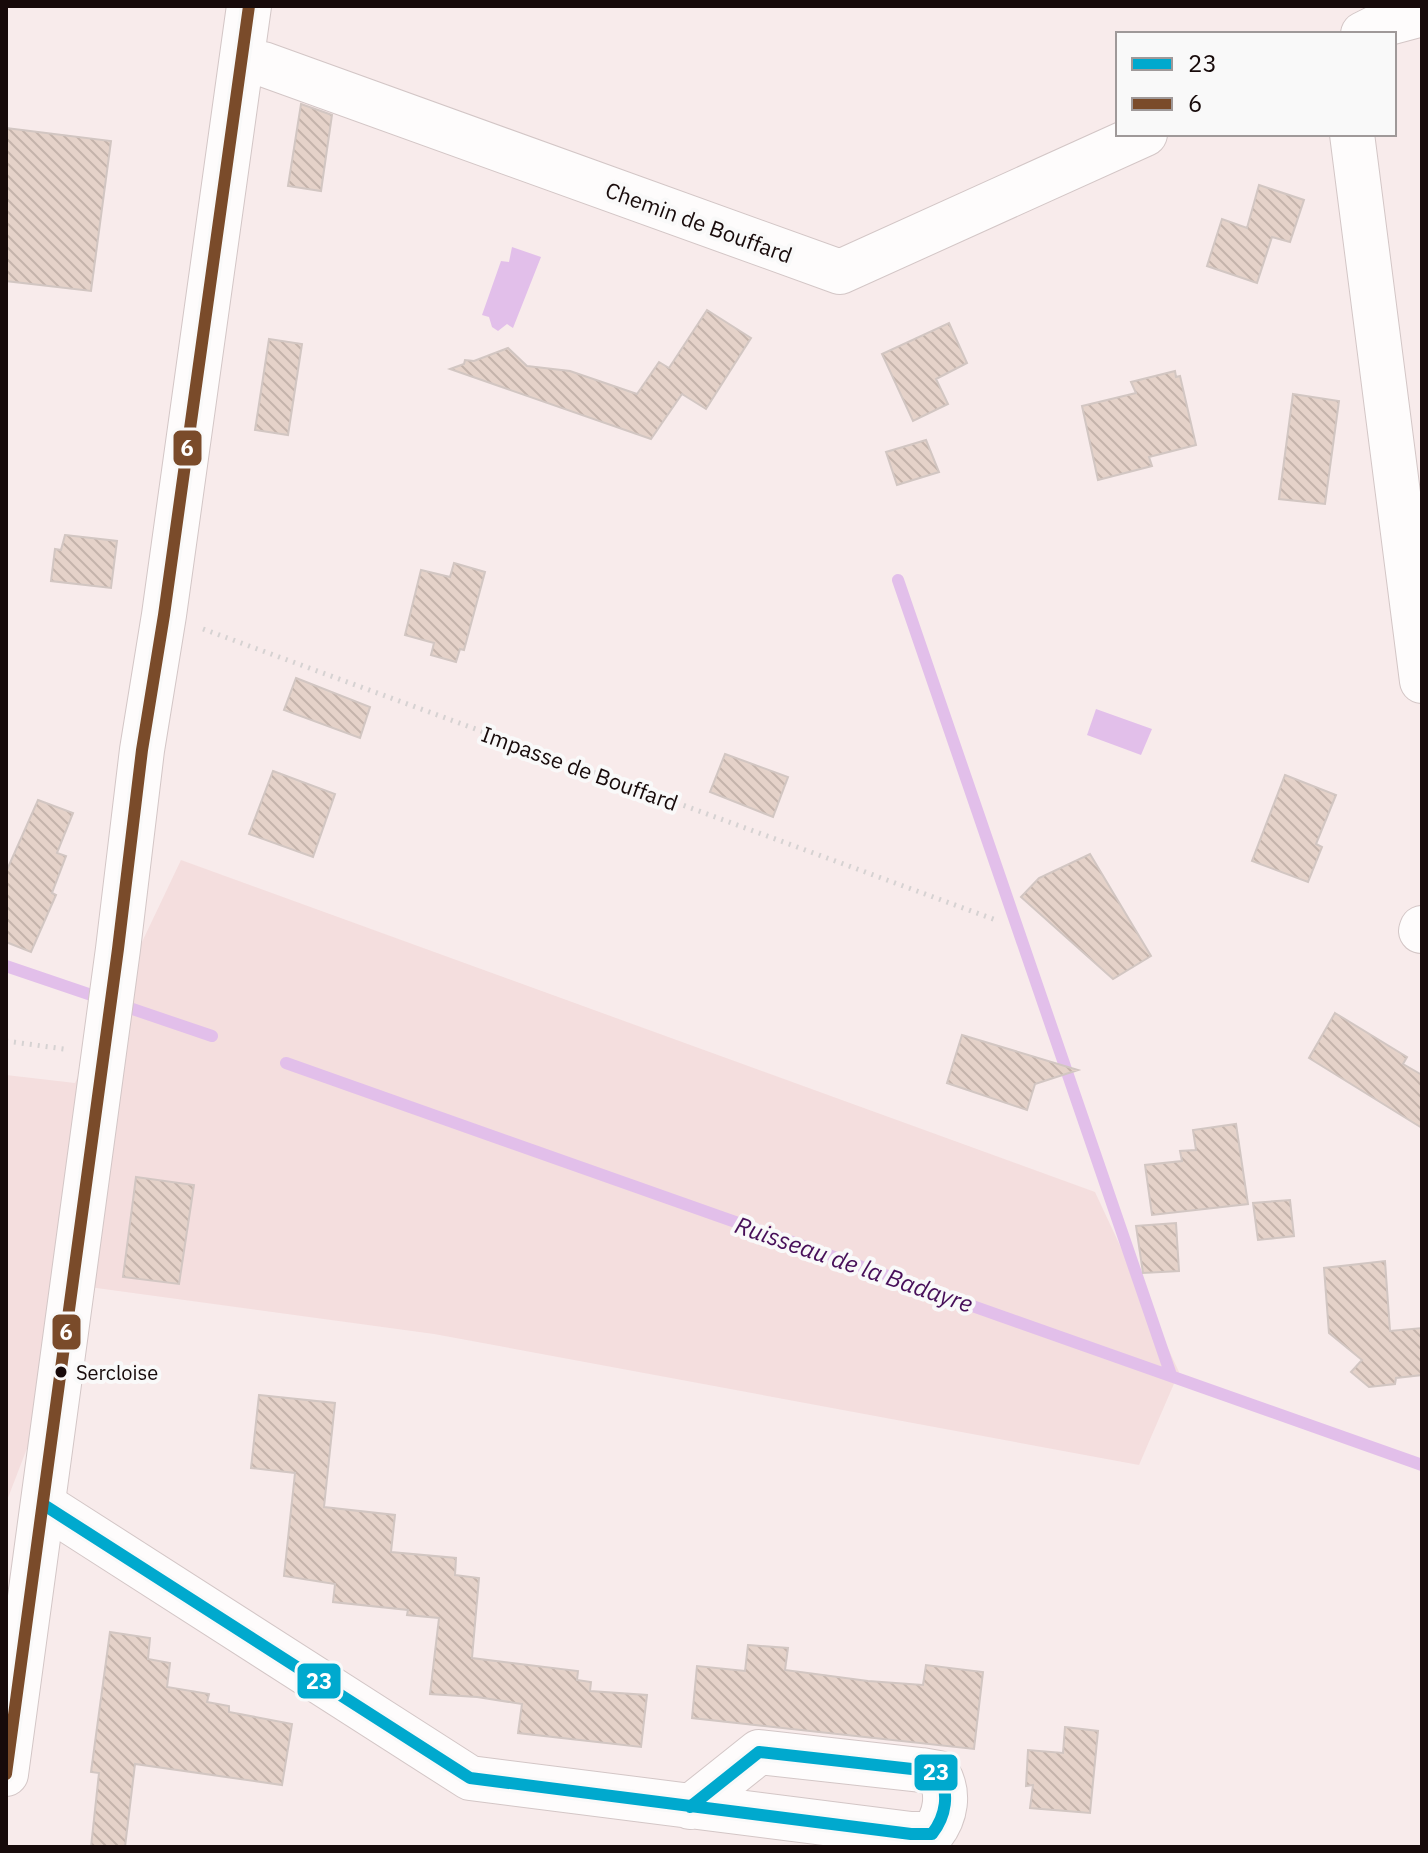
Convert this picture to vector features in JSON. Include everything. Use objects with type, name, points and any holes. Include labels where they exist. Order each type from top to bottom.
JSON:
[{"type":"street","points":[[6,1774],[118,949],[142,750],[164,615],[249,6]]},
{"type":"street","points":[[1367,32],[1422,14]]},
{"type":"street","name":"Chemin de Bouffard","points":[[242,61],[263,64],[840,272],[1141,136]]},
{"type":"street","points":[[1352,136],[1422,681]]},
{"type":"street","points":[[44,1505],[470,1778],[690,1807],[911,1834],[932,1834],[942,1821],[946,1786],[938,1773],[759,1752],[690,1807]]},
{"type":"path","name":"Impasse de Bouffard","points":[[164,615],[996,920]]},
{"type":"path","points":[[6,1041],[106,1038]]},
{"type":"shaded area","points":[[512,247],[541,257],[513,328],[507,324],[498,331],[492,327],[489,317],[482,315],[501,261],[509,262]]},
{"type":"shaded area","points":[[1096,709],[1152,729],[1141,755],[1087,735]]},
{"type":"shaded area","points":[[181,860],[1095,1192],[1179,1372],[1139,1465],[434,1334],[89,1287],[6,1503],[6,1075],[75,1083]]},
{"type":"building","points":[[301,104],[332,115],[321,191],[288,186]]},
{"type":"building","points":[[6,128],[111,141],[91,291],[6,281]]},
{"type":"building","points":[[1259,185],[1304,200],[1290,242],[1272,237],[1257,283],[1207,266],[1222,219],[1247,228]]},
{"type":"building","points":[[707,310],[751,338],[706,409],[682,394],[651,439],[450,369],[464,364],[465,360],[474,361],[508,348],[527,366],[570,371],[637,394],[659,362],[669,368]]},
{"type":"building","points":[[949,323],[967,363],[936,379],[948,404],[913,421],[882,354]]},
{"type":"building","points":[[269,339],[302,344],[288,435],[255,430]]},
{"type":"building","points":[[1175,371],[1176,377],[1180,376],[1196,445],[1149,457],[1152,466],[1098,480],[1082,406],[1136,393],[1131,382]]},
{"type":"building","points":[[1293,394],[1339,401],[1325,504],[1279,499]]},
{"type":"building","points":[[926,440],[939,472],[897,485],[886,452]]},
{"type":"building","points":[[65,535],[117,541],[111,588],[51,581],[55,549],[61,550]]},
{"type":"building","points":[[454,563],[485,572],[464,650],[460,649],[456,662],[431,655],[434,643],[405,635],[421,570],[450,577]]},
{"type":"building","points":[[296,678],[370,707],[360,738],[284,710]]},
{"type":"building","points":[[725,754],[788,777],[773,817],[710,792]]},
{"type":"building","points":[[273,771],[335,794],[313,857],[249,834]]},
{"type":"building","points":[[1285,775],[1336,795],[1316,844],[1322,847],[1308,882],[1252,861]]},
{"type":"building","points":[[38,800],[73,813],[57,853],[66,856],[52,893],[56,895],[31,952],[6,942],[6,872]]},
{"type":"building","points":[[1090,854],[1151,956],[1113,979],[1021,897],[1039,878]]},
{"type":"building","points":[[1335,1013],[1407,1057],[1403,1064],[1422,1075],[1422,1128],[1309,1058]]},
{"type":"building","points":[[962,1035],[1078,1070],[1035,1084],[1027,1110],[947,1083]]},
{"type":"building","points":[[1236,1124],[1248,1204],[1152,1215],[1145,1165],[1182,1161],[1180,1151],[1196,1150],[1193,1130]]},
{"type":"building","points":[[136,1177],[194,1185],[179,1284],[123,1277]]},
{"type":"building","points":[[1290,1200],[1294,1236],[1258,1240],[1253,1203]]},
{"type":"building","points":[[1176,1223],[1179,1271],[1143,1273],[1136,1226]]},
{"type":"building","points":[[1385,1261],[1390,1331],[1422,1328],[1422,1375],[1396,1378],[1395,1384],[1369,1387],[1351,1372],[1362,1360],[1329,1333],[1324,1268]]},
{"type":"building","points":[[259,1395],[335,1403],[324,1507],[395,1515],[391,1552],[456,1558],[455,1575],[479,1578],[472,1658],[578,1671],[577,1680],[591,1682],[590,1691],[647,1695],[641,1747],[518,1733],[522,1704],[430,1694],[439,1618],[407,1615],[408,1610],[333,1602],[335,1584],[284,1576],[295,1473],[251,1468]]},
{"type":"building","points":[[110,1632],[150,1638],[148,1659],[170,1663],[167,1687],[209,1694],[207,1702],[229,1706],[229,1712],[292,1724],[282,1785],[135,1764],[125,1847],[91,1847],[99,1773],[91,1772]]},
{"type":"building","points":[[748,1645],[788,1648],[785,1670],[868,1681],[923,1685],[926,1665],[983,1672],[974,1749],[692,1718],[697,1666],[745,1671]]},
{"type":"building","points":[[1065,1727],[1098,1731],[1090,1813],[1030,1808],[1033,1785],[1026,1786],[1028,1750],[1063,1753]]},
{"type":"waterway","points":[[898,580],[1171,1375]]},
{"type":"waterway","name":"Ruisseau de la Badayre","points":[[6,966],[212,1036]]},
{"type":"waterway","name":"Ruisseau de la Badayre","points":[[286,1063],[1422,1465]]},
{"type":"transit line","name":"6","points":[[6,1774],[118,949],[142,750],[164,615],[249,6]]},
{"type":"transit line","name":"23","points":[[44,1505],[470,1778],[911,1834],[932,1834],[941,1820],[945,1796],[938,1773],[759,1752],[690,1807]]},
{"type":"place","name":"Sercloise","points":[[61,1372]]}]
